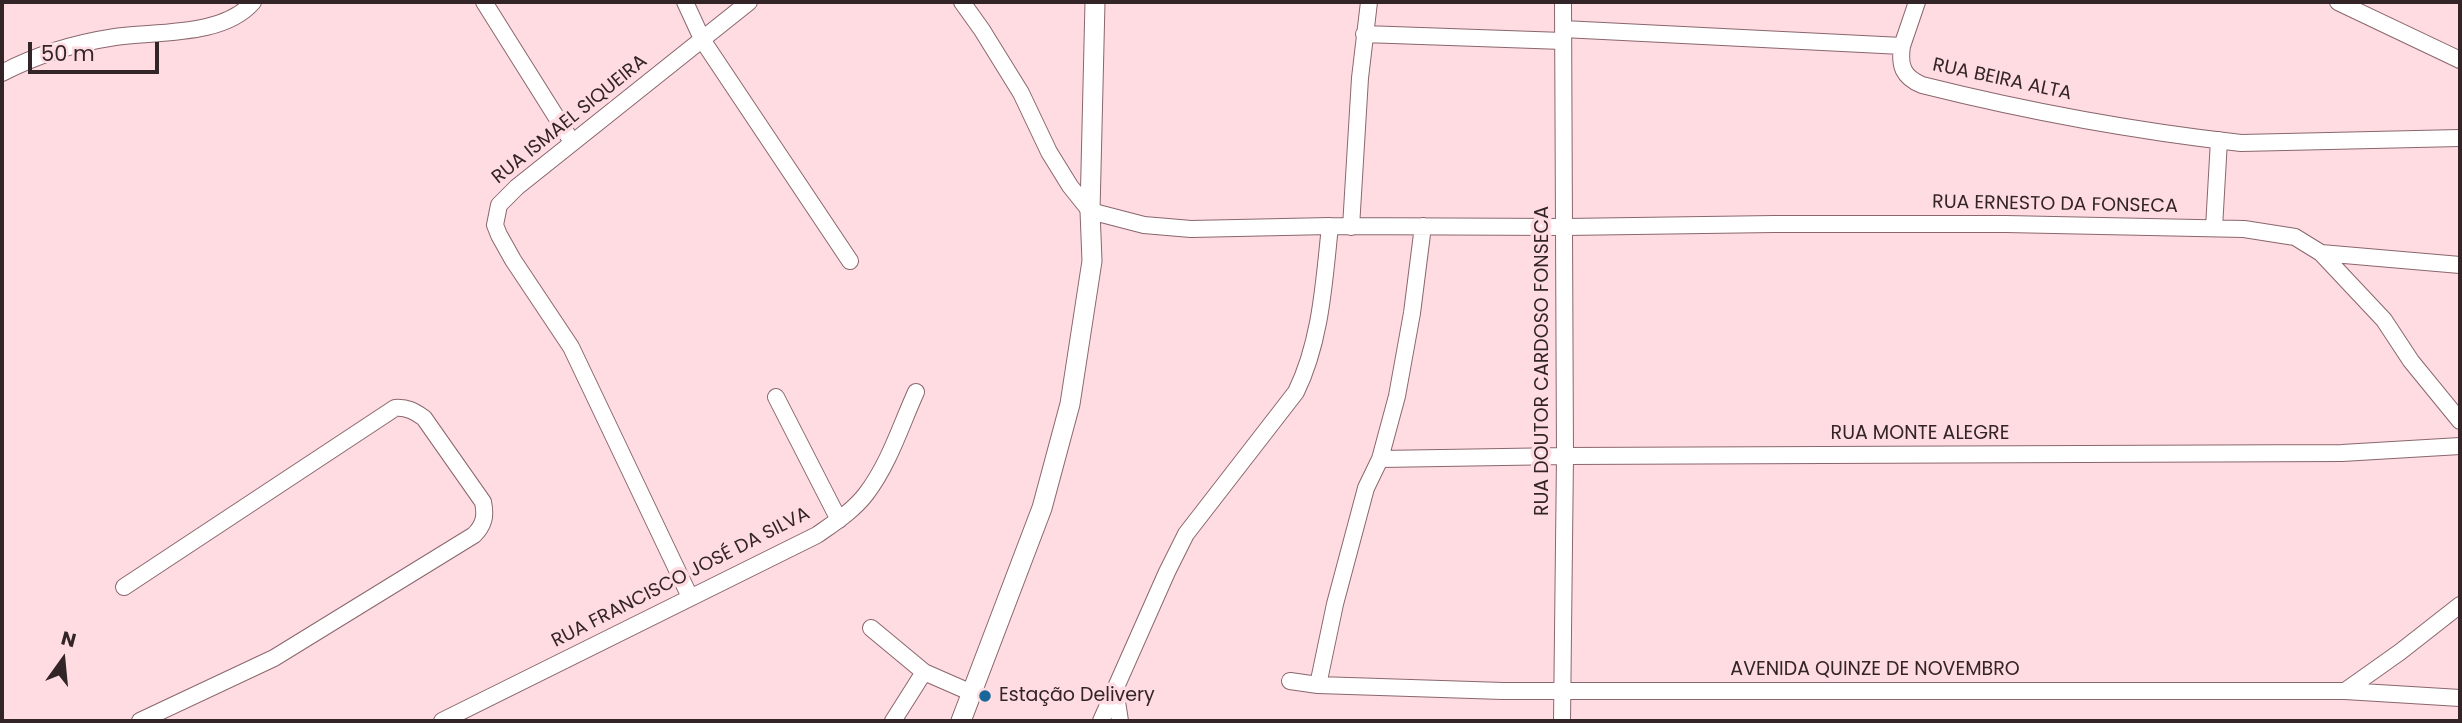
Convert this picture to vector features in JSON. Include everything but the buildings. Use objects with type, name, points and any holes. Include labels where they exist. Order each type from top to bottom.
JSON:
[{"type":"street","points":[[484,2],[572,142]]},
{"type":"street","points":[[685,2],[703,41],[850,261]]},
{"type":"street","name":"RUA ISMAEL SIQUEIRA","points":[[690,597],[571,346],[513,260],[495,225],[499,205],[572,142],[749,2]]},
{"type":"street","points":[[962,2],[1021,93],[1049,152],[1070,186],[1090,211]]},
{"type":"street","points":[[961,721],[1042,508],[1070,404],[1092,261],[1090,211],[1095,2]]},
{"type":"street","points":[[1351,227],[1364,34],[1369,2]]},
{"type":"street","name":"RUA DOUTOR CARDOSO FONSECA","points":[[1562,721],[1565,456],[1563,2]]},
{"type":"street","points":[[1364,34],[1563,35],[1902,46],[1917,2]]},
{"type":"street","points":[[2338,2],[2460,60]]},
{"type":"street","points":[[2,72],[53,52],[113,37],[206,27],[229,19],[250,3]]},
{"type":"street","name":"RUA BEIRA ALTA","points":[[1902,46],[1900,60],[1903,71],[1911,80],[1922,85],[2067,116],[2241,143],[2460,138]]},
{"type":"street","points":[[2214,228],[2219,140]]},
{"type":"street","name":"RUA ERNESTO DA FONSECA","points":[[1090,211],[1167,229],[2006,224],[2214,228],[2272,232],[2295,237],[2321,253],[2384,320],[2411,361],[2460,421]]},
{"type":"street","points":[[1101,721],[1186,534],[1296,393],[1307,370],[1322,304],[1330,226]]},
{"type":"street","points":[[1318,685],[1335,604],[1366,488],[1380,459],[1397,397],[1412,313],[1423,226]]},
{"type":"street","points":[[2321,253],[2460,265]]},
{"type":"street","name":"RUA FRANCISCO JOSÉ DA SILVA","points":[[442,721],[817,535],[839,520],[866,494],[884,465],[916,391]]},
{"type":"street","points":[[776,397],[839,520]]},
{"type":"street","points":[[124,587],[395,408],[415,411],[424,418],[483,502],[484,522],[474,535],[274,658],[141,721]]},
{"type":"street","name":"RUA MONTE ALEGRE","points":[[1380,459],[2342,453],[2460,446]]},
{"type":"street","points":[[2345,691],[2460,605]]},
{"type":"street","points":[[871,628],[924,672],[971,693]]},
{"type":"street","points":[[893,721],[924,672]]},
{"type":"street","name":"AVENIDA QUINZE DE NOVEMBRO","points":[[1290,681],[1318,685],[1503,691],[2345,691],[2460,698]]},
{"type":"street","points":[[1115,689],[1120,721]]},
{"type":"place","name":"Estação Delivery","points":[[985,696]]}]
